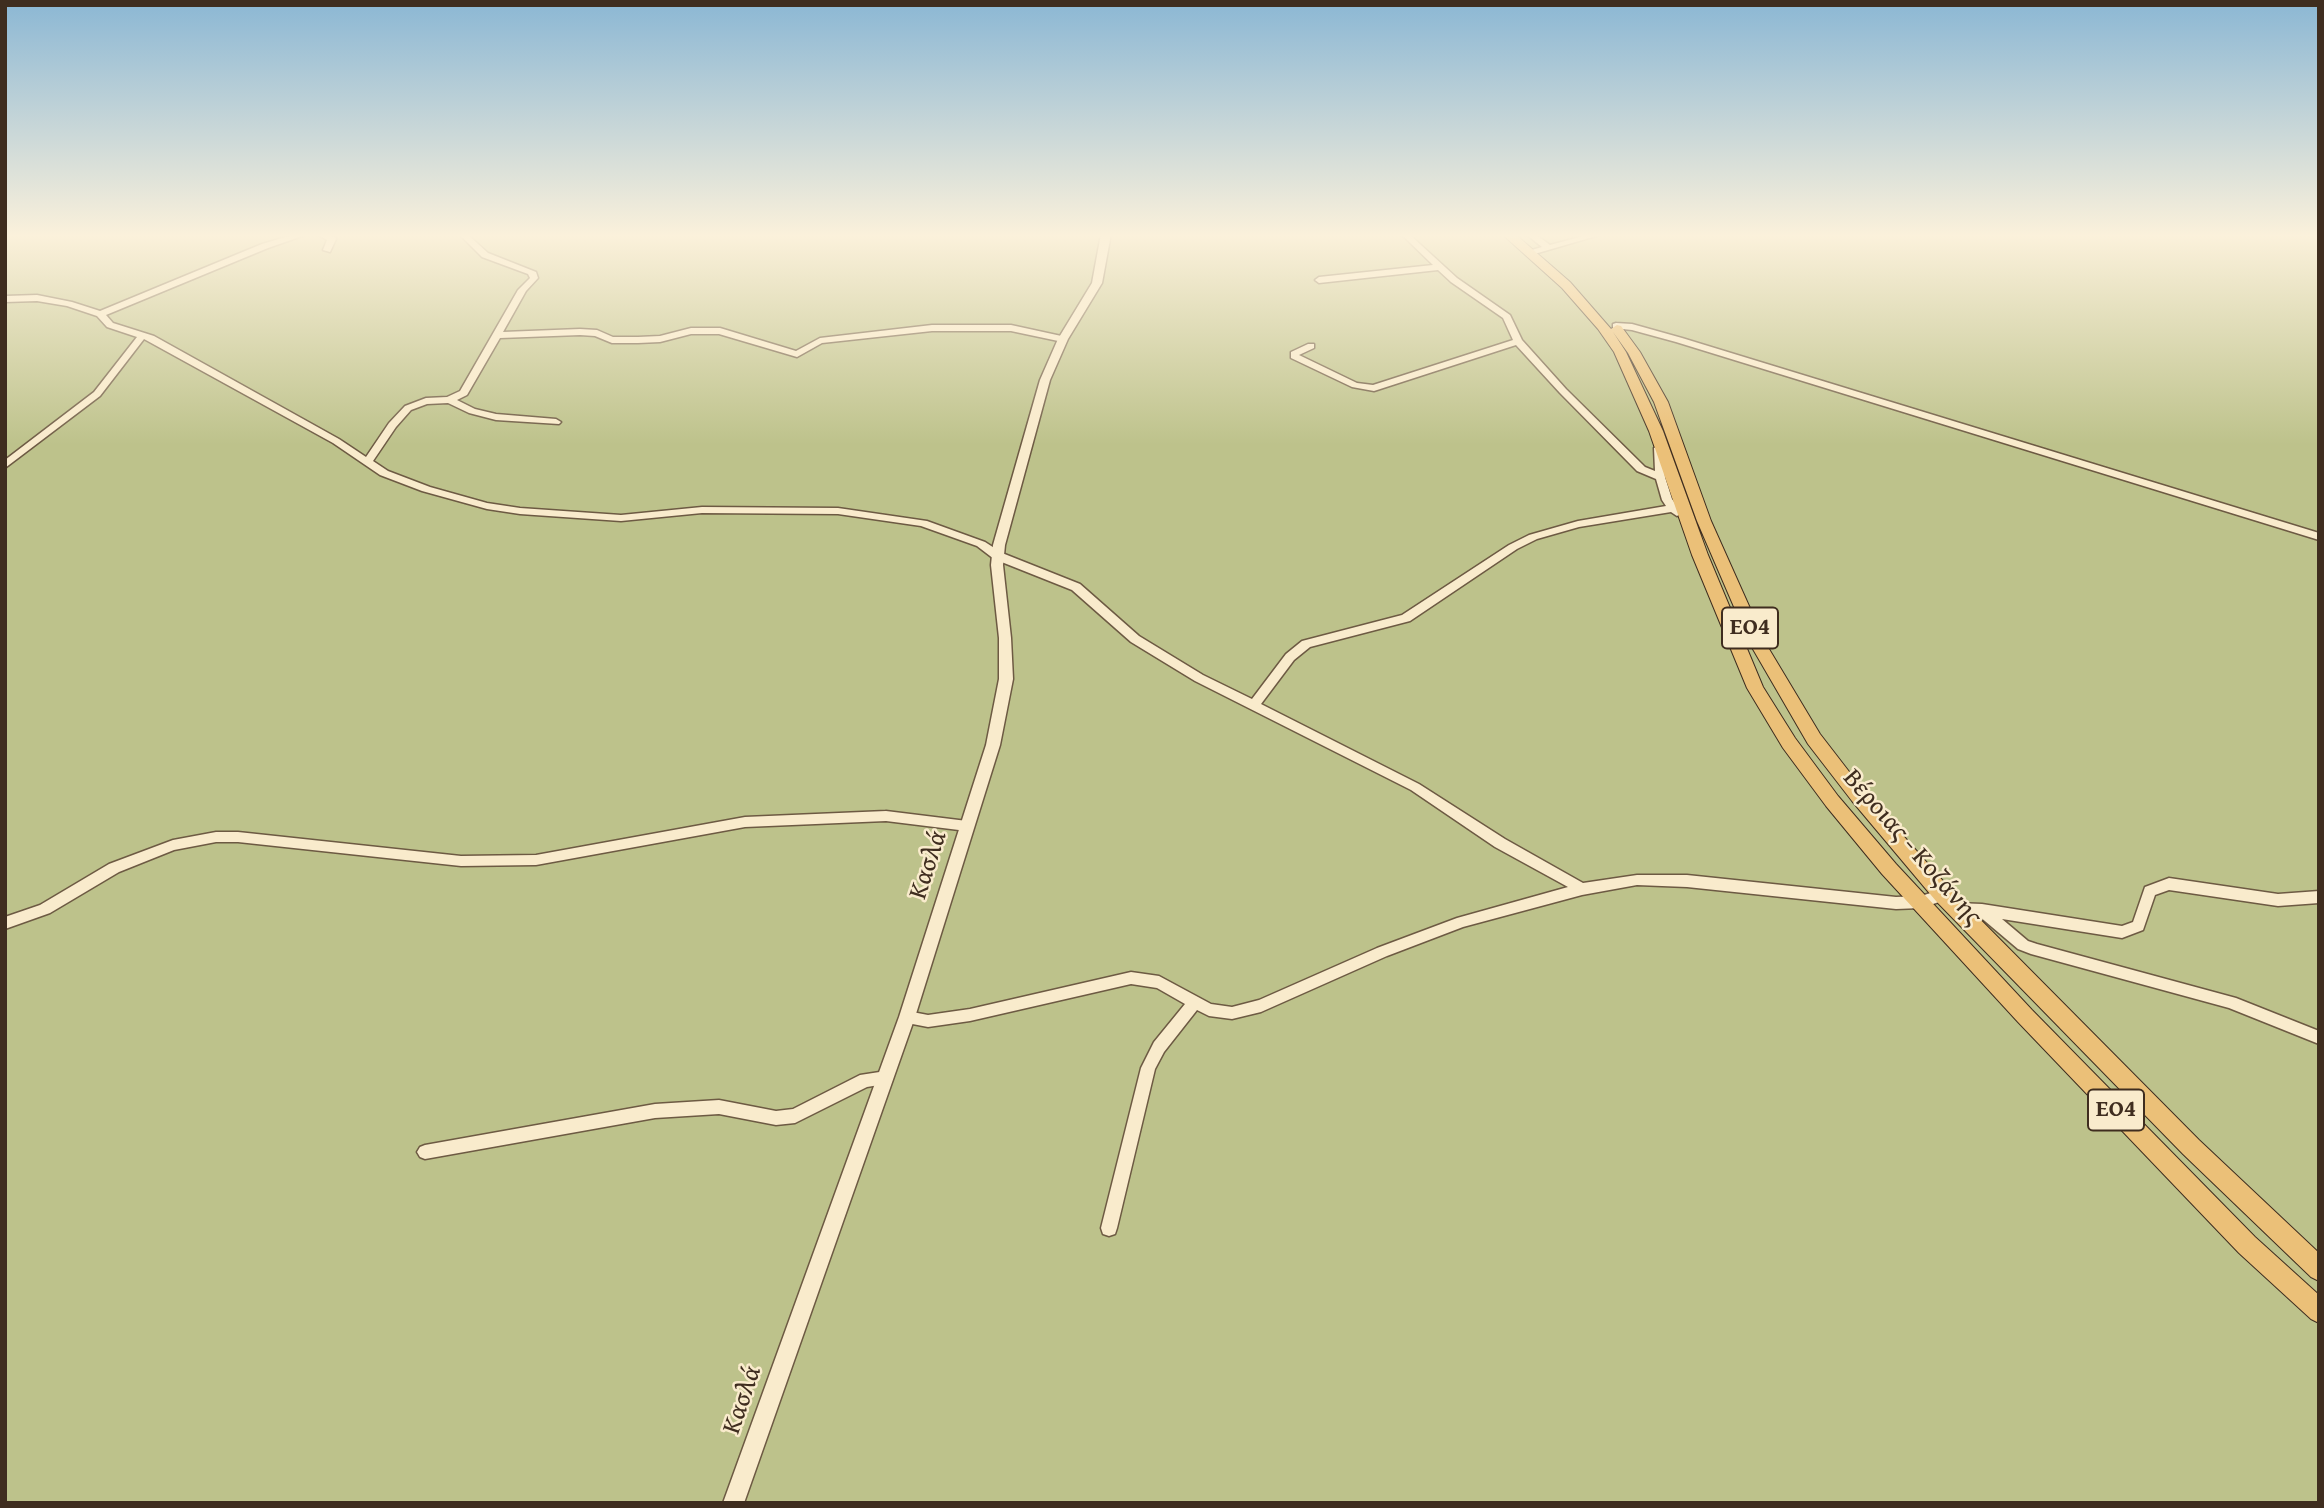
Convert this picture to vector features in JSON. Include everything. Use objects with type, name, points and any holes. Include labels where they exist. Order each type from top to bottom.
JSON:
[{"type":"main road","name":"ΕΟ4","points":[[1586,304],[1609,327]]},
{"type":"main road","name":"Βέροιας - Κοζάνης","points":[[1609,327],[1656,431],[1735,646],[1755,688],[1774,719],[1832,801],[1921,902],[2199,1196],[2319,1311]]},
{"type":"main road","name":"Βέροιας - Κοζάνης","points":[[1609,327],[1634,352],[1658,395],[1718,555],[1758,644],[1808,731],[1949,902],[2191,1147],[2319,1269]]},
{"type":"street","points":[[67,304],[100,314],[110,325],[151,338],[336,441],[375,468],[400,480],[501,509],[621,518],[702,510],[851,512],[935,526],[981,544],[998,556],[1076,587],[1135,639],[1199,678],[1415,787],[1500,843],[1582,889]]},
{"type":"street","points":[[100,314],[123,304]]},
{"type":"street","points":[[368,461],[392,425],[408,408],[426,401],[449,400],[467,390],[516,304]]},
{"type":"street","name":"Κασλά","points":[[733,1503],[907,1017],[993,745],[1004,693],[1006,657],[998,556],[1008,508],[1045,380],[1063,339],[1083,304]]},
{"type":"street","points":[[1490,304],[1507,317],[1518,341],[1563,391],[1641,470],[1660,477]]},
{"type":"street","points":[[1609,327],[1632,327],[1702,347],[2319,537]]},
{"type":"street","points":[[497,335],[580,331],[597,333],[612,340],[638,340],[660,339],[691,331],[720,331],[797,354],[818,342],[925,329],[1010,328],[1063,339]]},
{"type":"street","points":[[5,465],[97,394],[142,336]]},
{"type":"street","points":[[1311,346],[1294,356],[1354,385],[1374,388],[1518,341]]},
{"type":"street","points":[[449,400],[472,411],[496,417],[556,422]]},
{"type":"street","points":[[1656,431],[1660,477],[1673,508],[1700,555]]},
{"type":"street","points":[[1254,705],[1290,657],[1306,644],[1406,618],[1513,547],[1533,537],[1578,524],[1673,508]]},
{"type":"street","points":[[5,923],[45,909],[114,868],[173,845],[216,837],[238,837],[461,861],[536,860],[745,821],[886,816],[967,825]]},
{"type":"street","points":[[907,1017],[928,1021],[970,1015],[1131,978],[1159,982],[1209,1010],[1232,1013],[1261,1006],[1382,952],[1462,922],[1582,889],[1637,880],[1662,880],[1896,903],[1949,902],[1982,910],[2122,932],[2138,926],[2150,891],[2169,884],[2278,900],[2319,897]]},
{"type":"street","points":[[1982,910],[2023,945],[2036,950],[2231,1002],[2319,1038]]},
{"type":"street","points":[[1109,1228],[1148,1068],[1159,1047],[1194,1003]]},
{"type":"street","points":[[425,1152],[655,1111],[719,1107],[776,1118],[795,1116],[865,1080],[886,1078]]},
{"type":"green space","points":[[5,304],[2319,304],[2319,1503],[5,1503]]}]
